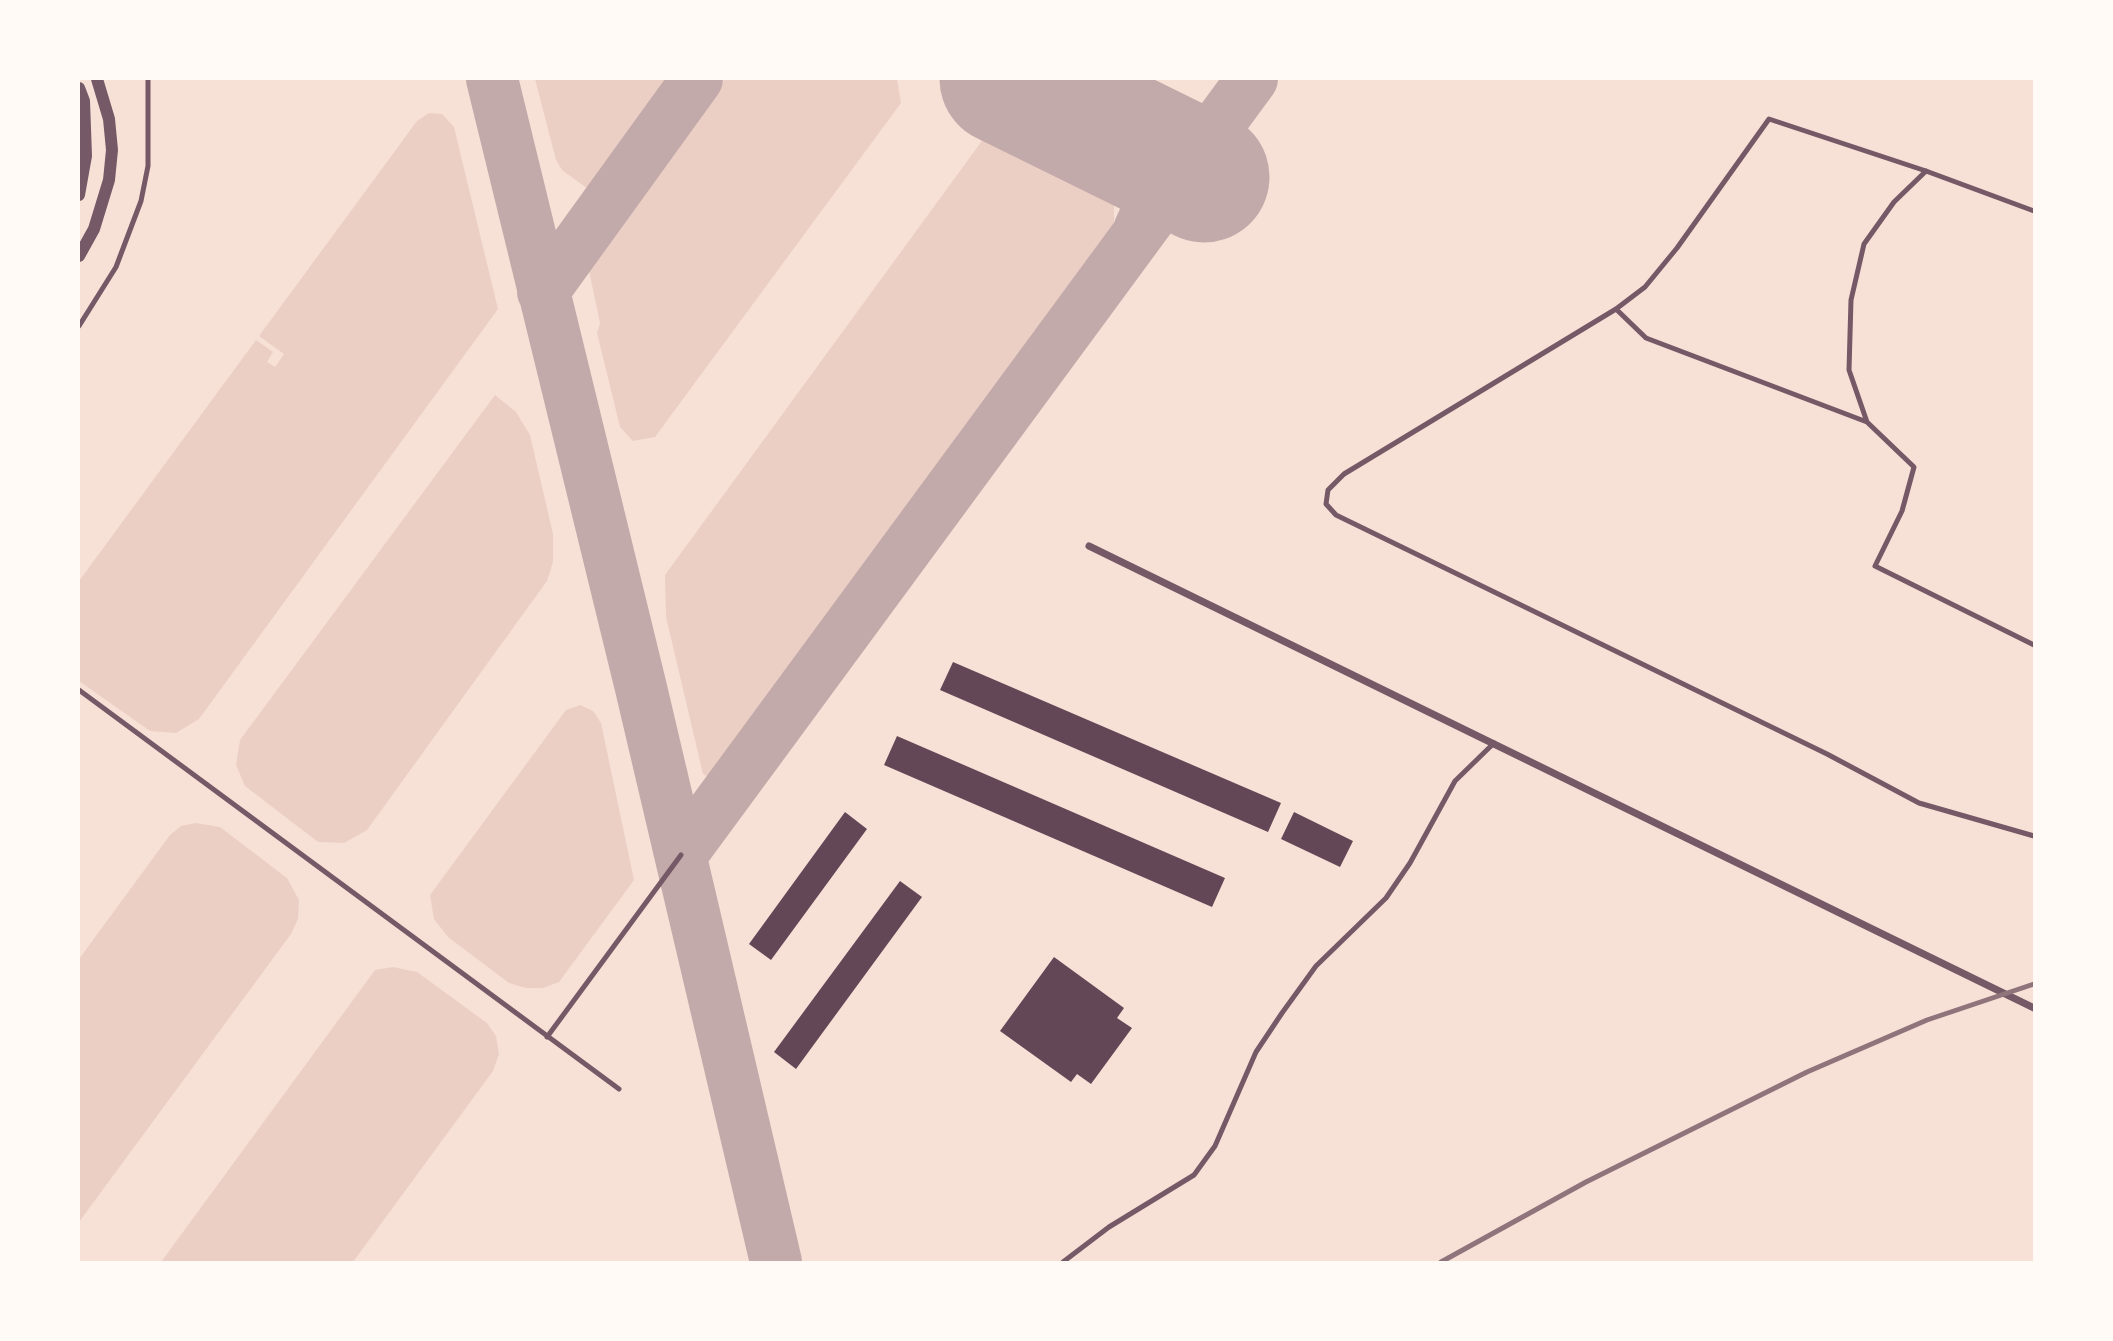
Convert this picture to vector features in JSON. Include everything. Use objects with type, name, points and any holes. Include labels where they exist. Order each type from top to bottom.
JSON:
[{"type":"street","points":[[79,256],[94,229],[109,180],[112,150],[109,119],[97,79]]},
{"type":"street","points":[[79,88],[84,101],[86,156],[79,195]]},
{"type":"street","points":[[1089,546],[2034,1008]]},
{"type":"lane","points":[[79,326],[116,267],[141,201],[148,166],[148,79]]},
{"type":"lane","points":[[2034,211],[1926,171],[1769,119],[1677,248],[1644,286],[1616,309],[1344,474],[1328,490],[1326,504],[1336,515],[1827,754],[1919,803],[2034,836]]},
{"type":"lane","points":[[1867,422],[1849,370],[1851,300],[1864,244],[1894,202],[1926,171]]},
{"type":"lane","points":[[1616,309],[1646,338],[1867,422],[1914,467],[1902,511],[1875,566],[2034,645]]},
{"type":"lane","points":[[79,690],[619,1089]]},
{"type":"lane","points":[[1063,1262],[1109,1227],[1194,1175],[1215,1146],[1256,1052],[1282,1013],[1316,966],[1386,898],[1410,863],[1455,781],[1494,743]]},
{"type":"lane","points":[[548,1037],[681,855]]},
{"type":"shaded area","points":[[535,79],[670,79],[588,189],[562,170],[556,160]]},
{"type":"shaded area","points":[[725,79],[897,79],[901,103],[655,437],[633,441],[620,427],[597,333],[600,323],[588,266]]},
{"type":"shaded area","points":[[429,113],[442,114],[454,127],[498,309],[199,719],[176,733],[150,731],[79,681],[79,581],[256,340],[273,352],[267,362],[275,367],[284,354],[259,336],[417,121]]},
{"type":"shaded area","points":[[995,123],[1101,177],[1114,197],[1114,223],[709,777],[703,774],[666,617],[665,575]]},
{"type":"shaded area","points":[[495,395],[516,412],[530,435],[553,534],[553,562],[547,581],[367,830],[344,843],[318,842],[245,786],[236,765],[240,740]]},
{"type":"shaded area","points":[[580,705],[593,711],[601,723],[634,880],[559,982],[543,988],[526,988],[509,983],[448,937],[434,919],[430,895],[566,710]]},
{"type":"shaded area","points":[[196,823],[220,827],[287,878],[299,900],[298,919],[291,934],[79,1222],[79,959],[170,835],[181,826]]},
{"type":"shaded area","points":[[393,967],[417,972],[487,1023],[496,1036],[499,1054],[493,1071],[353,1262],[161,1262],[375,970]]},
{"type":"building","points":[[953,662],[1281,803],[1268,832],[940,690]]},
{"type":"building","points":[[897,736],[1225,878],[1212,907],[884,765]]},
{"type":"building","points":[[845,812],[867,829],[771,960],[749,944]]},
{"type":"building","points":[[1294,812],[1353,841],[1340,867],[1281,839]]},
{"type":"building","points":[[900,881],[922,897],[796,1069],[774,1052]]},
{"type":"building","points":[[1054,957],[1124,1008],[1117,1018],[1132,1028],[1091,1084],[1077,1074],[1071,1082],[1000,1031]]},
{"type":"taxiway","points":[[492,79],[641,688],[776,1262]]},
{"type":"taxiway","points":[[543,292],[697,79]]},
{"type":"taxiway","points":[[681,855],[1252,79]]},
{"type":"taxiway","points":[[1133,142],[1145,156],[1152,183],[1147,212],[1139,230]]},
{"type":"runway","points":[[1005,79],[1204,177]]},
{"type":"railway","points":[[1441,1262],[1586,1182],[1807,1072],[1927,1020],[2034,984]]}]
